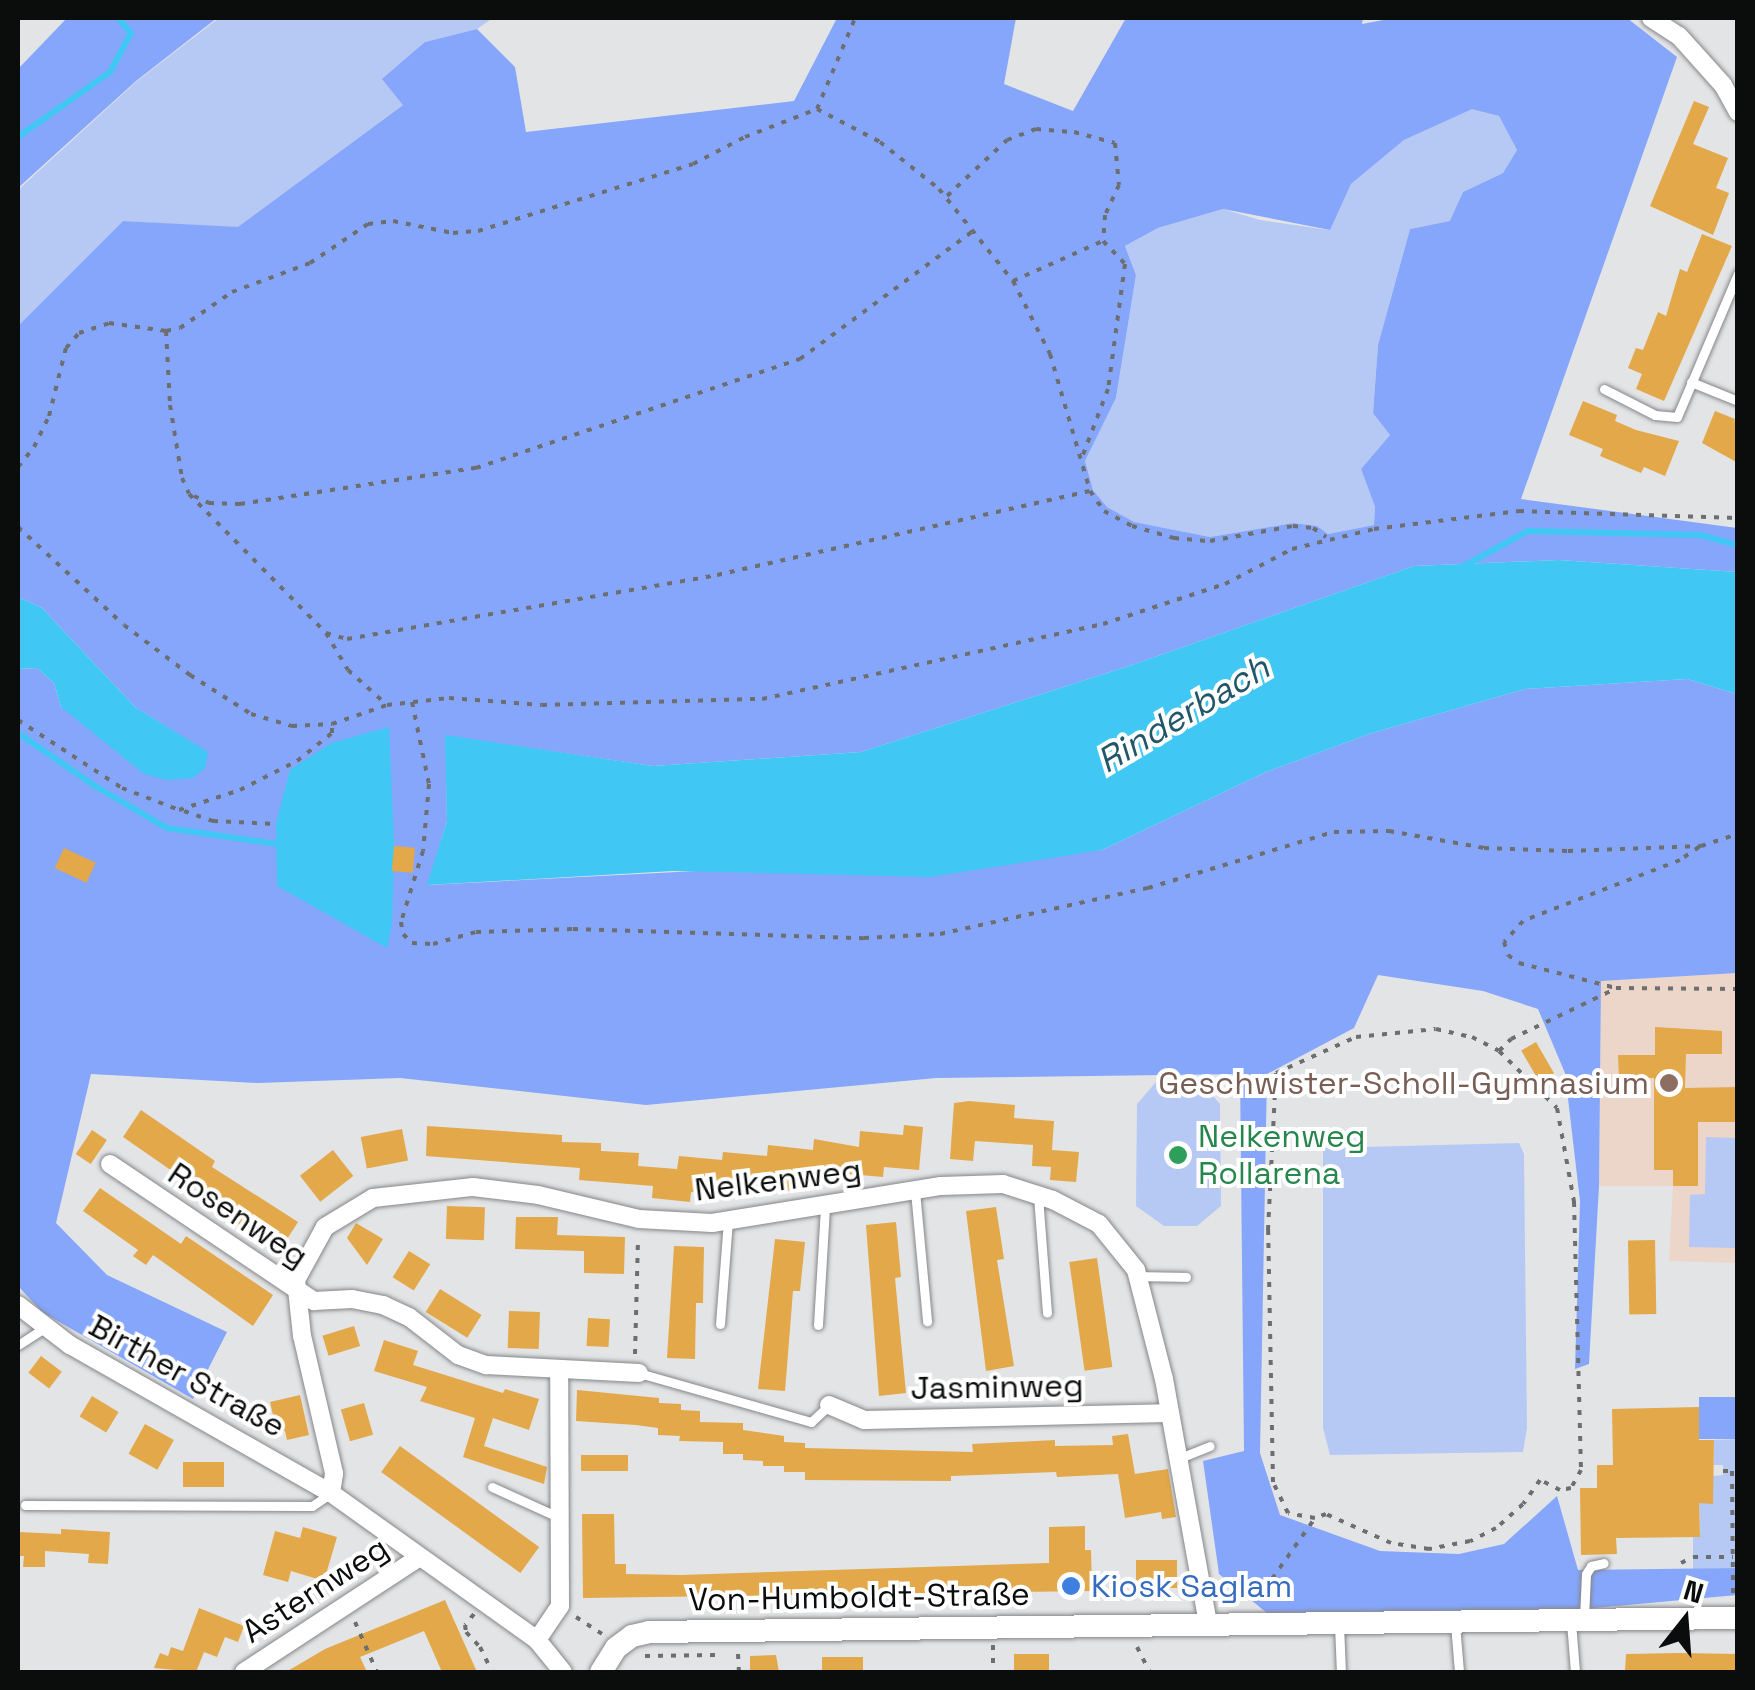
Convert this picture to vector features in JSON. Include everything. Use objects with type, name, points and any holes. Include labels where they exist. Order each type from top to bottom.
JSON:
[{"type":"street","points":[[1651,18],[1678,36],[1701,60],[1723,85],[1738,112]]},
{"type":"street","name":"Rosenweg","points":[[110,1164],[314,1300],[352,1298],[383,1305],[408,1317],[458,1355],[486,1365],[637,1373]]},
{"type":"street","name":"Nelkenweg","points":[[296,1290],[301,1265],[325,1228],[348,1210],[398,1192],[473,1187],[538,1195],[639,1219],[728,1221],[972,1182],[1038,1193],[1098,1224],[1138,1276],[1180,1458],[1208,1624]]},
{"type":"street","points":[[296,1290],[334,1472],[331,1493]]},
{"type":"street","name":"Birther Straße","points":[[18,1305],[44,1328],[331,1493],[536,1640],[563,1672]]},
{"type":"street","points":[[536,1640],[560,1606],[559,1369]]},
{"type":"street","name":"Jasminweg","points":[[830,1405],[864,1420],[1169,1413]]},
{"type":"street","name":"Asternweg","points":[[244,1672],[420,1558]]},
{"type":"street","name":"Von-Humboldt-Straße","points":[[601,1672],[604,1661],[616,1648],[632,1636],[650,1632],[1577,1619],[1735,1608]]},
{"type":"lane","points":[[1604,389],[1655,416],[1677,417],[1738,272]]},
{"type":"lane","points":[[1692,382],[1738,401]]},
{"type":"lane","points":[[915,1191],[927,1321]]},
{"type":"lane","points":[[1038,1193],[1047,1313]]},
{"type":"lane","points":[[818,1325],[825,1206]]},
{"type":"lane","points":[[720,1324],[728,1221]]},
{"type":"lane","points":[[1138,1276],[1186,1277]]},
{"type":"lane","points":[[18,1344],[44,1328]]},
{"type":"lane","points":[[637,1373],[812,1422],[830,1405]]},
{"type":"lane","points":[[1180,1458],[1210,1446]]},
{"type":"lane","points":[[492,1486],[560,1518]]},
{"type":"lane","points":[[25,1506],[312,1506],[331,1493]]},
{"type":"lane","points":[[1575,1672],[1577,1619],[1586,1574],[1592,1566],[1604,1563]]},
{"type":"lane","points":[[1455,1621],[1459,1672]]},
{"type":"lane","points":[[1338,1622],[1341,1672]]},
{"type":"path","points":[[18,467],[49,416],[66,348],[79,333],[110,323],[166,331],[180,328],[232,292],[310,263],[368,224],[392,221],[454,233],[478,231],[694,164],[745,136],[817,109],[856,18]]},
{"type":"path","points":[[817,109],[880,142],[946,196],[1012,281],[1050,354],[1090,491],[1104,511],[1132,526],[1174,538],[1210,542],[1293,526],[1313,528],[1328,538]]},
{"type":"path","points":[[946,196],[1007,140],[1036,129],[1074,132],[1115,143],[1119,185],[1105,215],[1102,241]]},
{"type":"path","points":[[190,494],[210,503],[240,504],[476,468],[800,359],[973,231]]},
{"type":"path","points":[[1012,281],[1102,241]]},
{"type":"path","points":[[1081,460],[1108,389],[1125,264],[1102,241]]},
{"type":"path","points":[[166,331],[170,405],[182,478],[190,494],[326,634],[348,670],[387,705]]},
{"type":"path","points":[[326,634],[347,639],[717,575],[1090,491]]},
{"type":"path","points":[[18,527],[124,626],[250,714],[292,726],[332,724],[387,705],[449,698],[542,706],[762,699],[1103,624],[1225,584],[1292,549],[1328,538],[1519,511],[1738,518]]},
{"type":"path","points":[[412,702],[430,784],[423,851],[401,922],[402,934],[412,943],[433,944],[476,932],[573,930],[864,938],[940,934],[1148,888],[1334,832],[1390,831],[1500,849],[1701,846]]},
{"type":"path","points":[[18,720],[122,788],[213,821],[276,824]]},
{"type":"path","points":[[179,810],[240,790],[297,760],[332,733],[332,724]]},
{"type":"path","points":[[1738,834],[1523,921],[1504,942],[1508,955],[1520,963],[1616,988],[1738,988]]},
{"type":"path","points":[[1499,1051],[1511,1039],[1616,988]]},
{"type":"path","points":[[1436,1029],[1472,1037],[1499,1051],[1558,1108],[1566,1146],[1574,1202],[1581,1470],[1572,1488],[1560,1490],[1540,1480],[1523,1504],[1496,1528],[1470,1541],[1429,1549],[1391,1542],[1326,1514],[1315,1518],[1288,1513],[1273,1482],[1268,1230],[1276,1073],[1356,1037],[1395,1031],[1436,1029]]},
{"type":"path","points":[[637,1373],[638,1229]]},
{"type":"path","points":[[1723,1471],[1735,1471],[1735,1608]]},
{"type":"path","points":[[1257,1600],[1315,1518]]},
{"type":"path","points":[[1681,1563],[1693,1557],[1732,1556]]},
{"type":"path","points":[[478,1609],[464,1625],[492,1672]]},
{"type":"path","points":[[352,1614],[377,1672]]},
{"type":"path","points":[[572,1614],[604,1636]]},
{"type":"path","points":[[1132,1638],[1150,1672]]},
{"type":"path","points":[[993,1640],[993,1672]]},
{"type":"path","points":[[738,1654],[739,1672]]},
{"type":"path","points":[[645,1656],[715,1655]]},
{"type":"shaded area","points":[[67,18],[217,18],[136,81],[18,188],[18,69]]},
{"type":"shaded area","points":[[219,18],[493,18],[477,29],[425,42],[404,104],[238,228],[123,221],[18,326],[18,190],[137,81]]},
{"type":"shaded area","points":[[837,18],[1016,18],[1004,84],[1073,111],[1126,18],[1363,18],[1362,24],[1394,18],[1627,18],[1677,57],[1521,499],[1737,528],[1737,572],[1559,560],[1414,566],[1132,665],[861,752],[653,766],[446,736],[447,821],[428,885],[1102,850],[1266,772],[1372,733],[1525,689],[1687,679],[1737,694],[1737,973],[1601,981],[1599,1186],[1589,1364],[1575,1369],[1580,1201],[1565,1073],[1538,1009],[1483,991],[1378,975],[1354,1028],[1267,1074],[1260,1453],[1280,1515],[1380,1551],[1459,1554],[1504,1544],[1557,1496],[1578,1570],[1737,1568],[1737,1595],[1583,1609],[1267,1613],[1219,1574],[1203,1461],[1244,1451],[1240,1074],[936,1078],[646,1105],[400,1078],[258,1083],[91,1074],[56,1223],[107,1275],[227,1332],[193,1399],[42,1312],[18,1286],[18,669],[37,668],[54,683],[61,707],[208,753],[135,707],[42,608],[18,597],[18,326],[123,221],[238,227],[403,105],[382,79],[425,42],[477,29],[515,67],[526,132],[794,101]],"holes":[[[1472,109],[1499,116],[1517,150],[1503,173],[1463,192],[1450,221],[1410,229],[1378,345],[1373,413],[1390,435],[1361,469],[1375,507],[1374,525],[1328,534],[1317,526],[1293,523],[1210,537],[1134,522],[1107,507],[1093,490],[1085,461],[1116,398],[1136,275],[1125,246],[1158,228],[1223,209],[1330,230],[1351,184],[1404,140]]]},
{"type":"shaded area","points":[[1472,108],[1499,116],[1517,150],[1503,173],[1463,192],[1451,221],[1410,229],[1378,345],[1373,412],[1390,435],[1361,469],[1375,507],[1374,525],[1328,534],[1317,526],[1293,523],[1210,537],[1133,522],[1107,507],[1093,490],[1085,461],[1116,398],[1136,275],[1125,246],[1158,228],[1223,209],[1260,220],[1329,230],[1351,184],[1404,140]]},
{"type":"shaded area","name":"Geschwister-Scholl-Gymnasium","points":[[1737,973],[1737,1263],[1669,1261],[1673,1186],[1599,1186],[1601,981]]},
{"type":"shaded area","name":"Nelkenweg Rollarena","points":[[1157,1081],[1201,1082],[1220,1104],[1221,1206],[1197,1226],[1164,1226],[1136,1206],[1137,1104]]},
{"type":"shaded area","points":[[1706,1137],[1737,1138],[1737,1248],[1689,1247],[1690,1195],[1705,1194]]},
{"type":"shaded area","points":[[1519,1143],[1524,1154],[1527,1428],[1523,1452],[1330,1455],[1323,1428],[1323,1148]]},
{"type":"shaded area","points":[[1699,1397],[1737,1397],[1737,1439],[1699,1439]]},
{"type":"shaded area","points":[[1737,1439],[1737,1568],[1693,1569],[1693,1537],[1700,1536],[1699,1503],[1713,1503],[1713,1476],[1723,1475],[1723,1465],[1714,1465],[1714,1440]]},
{"type":"water","points":[[1559,560],[1737,572],[1737,694],[1687,679],[1525,689],[1372,733],[1266,772],[1102,850],[930,877],[673,871],[427,885],[447,821],[445,735],[653,766],[861,752],[1132,665],[1414,566]]},
{"type":"water","points":[[18,597],[42,608],[135,707],[208,752],[205,768],[193,778],[167,780],[144,774],[61,707],[54,683],[37,668],[18,669]]},
{"type":"water","points":[[389,727],[394,846],[392,924],[387,948],[277,886],[276,824],[290,770],[331,743]]},
{"type":"building","points":[[1694,101],[1709,107],[1693,144],[1728,158],[1716,188],[1729,193],[1713,235],[1650,206]]},
{"type":"building","points":[[1702,234],[1732,246],[1664,401],[1636,389],[1642,374],[1628,368],[1636,348],[1643,350],[1658,312],[1666,316],[1680,269],[1687,272]]},
{"type":"building","points":[[1583,401],[1617,415],[1615,421],[1636,430],[1679,441],[1665,476],[1644,467],[1641,473],[1600,456],[1603,449],[1569,435]]},
{"type":"building","points":[[1715,411],[1735,419],[1733,424],[1738,414],[1738,463],[1702,443]]},
{"type":"building","points":[[394,846],[415,848],[413,873],[392,871]]},
{"type":"building","points":[[64,848],[96,863],[86,883],[55,868]]},
{"type":"building","points":[[1655,1027],[1722,1031],[1722,1054],[1686,1054],[1685,1088],[1738,1087],[1738,1122],[1698,1122],[1698,1186],[1673,1186],[1673,1170],[1654,1170],[1654,1078],[1619,1078],[1618,1055],[1655,1055]]},
{"type":"building","points":[[1536,1042],[1554,1073],[1539,1082],[1521,1050]]},
{"type":"building","points":[[954,1103],[1015,1105],[1014,1118],[1054,1121],[1052,1150],[1079,1152],[1076,1182],[1050,1180],[1051,1167],[1032,1166],[1033,1145],[975,1141],[973,1161],[950,1159]]},
{"type":"building","points":[[141,1110],[215,1161],[212,1167],[298,1222],[280,1250],[210,1206],[214,1200],[123,1137]]},
{"type":"building","points":[[904,1125],[923,1127],[919,1170],[884,1167],[883,1177],[838,1173],[838,1184],[792,1180],[791,1191],[747,1187],[746,1197],[691,1192],[690,1202],[652,1198],[653,1186],[579,1180],[580,1168],[426,1156],[427,1126],[562,1135],[562,1142],[601,1143],[601,1151],[639,1153],[638,1166],[677,1169],[679,1156],[722,1160],[723,1152],[767,1156],[768,1145],[813,1150],[814,1139],[859,1147],[860,1131],[903,1135]]},
{"type":"building","points":[[402,1129],[408,1160],[367,1168],[361,1137]]},
{"type":"building","points":[[92,1130],[107,1140],[91,1164],[76,1154]]},
{"type":"building","points":[[333,1150],[353,1176],[320,1202],[300,1176]]},
{"type":"building","points":[[100,1188],[181,1244],[186,1236],[273,1295],[253,1326],[153,1255],[146,1265],[133,1256],[138,1250],[83,1211]]},
{"type":"building","points":[[447,1206],[485,1207],[484,1240],[446,1239]]},
{"type":"building","points":[[996,1207],[1004,1259],[997,1260],[1014,1366],[986,1371],[966,1211]]},
{"type":"building","points":[[516,1217],[558,1217],[557,1235],[625,1237],[624,1274],[584,1273],[584,1251],[515,1249]]},
{"type":"building","points":[[896,1222],[901,1277],[895,1278],[906,1393],[879,1396],[866,1225]]},
{"type":"building","points":[[356,1223],[383,1239],[367,1265],[347,1238]]},
{"type":"building","points":[[775,1239],[805,1242],[800,1291],[793,1291],[785,1391],[758,1389]]},
{"type":"building","points":[[1628,1240],[1655,1240],[1656,1314],[1629,1314]]},
{"type":"building","points":[[674,1246],[704,1247],[703,1303],[696,1303],[695,1359],[667,1358]]},
{"type":"building","points":[[409,1251],[430,1264],[414,1291],[393,1277]]},
{"type":"building","points":[[1097,1258],[1112,1367],[1085,1371],[1069,1262]]},
{"type":"building","points":[[440,1289],[482,1315],[467,1338],[426,1312]]},
{"type":"building","points":[[509,1311],[540,1312],[539,1349],[508,1348]]},
{"type":"building","points":[[588,1318],[610,1319],[609,1347],[587,1346]]},
{"type":"building","points":[[354,1326],[360,1346],[329,1356],[322,1336]]},
{"type":"building","points":[[384,1340],[418,1351],[413,1365],[503,1393],[505,1389],[539,1399],[529,1430],[493,1418],[484,1446],[547,1467],[544,1484],[463,1457],[475,1418],[420,1401],[427,1387],[374,1371]]},
{"type":"building","points":[[41,1356],[62,1372],[49,1388],[28,1373]]},
{"type":"building","points":[[577,1390],[659,1398],[659,1403],[681,1404],[681,1410],[700,1411],[700,1422],[743,1423],[743,1430],[784,1436],[784,1442],[805,1443],[805,1448],[973,1452],[972,1444],[1055,1440],[1055,1446],[1113,1445],[1112,1436],[1128,1434],[1135,1474],[1168,1469],[1176,1517],[1162,1519],[1161,1512],[1125,1518],[1118,1474],[951,1476],[951,1481],[805,1480],[805,1472],[784,1472],[784,1466],[763,1466],[763,1461],[743,1460],[743,1454],[723,1454],[723,1442],[679,1441],[680,1436],[658,1435],[658,1428],[576,1421]]},
{"type":"building","points":[[300,1395],[309,1435],[287,1440],[285,1431],[277,1433],[270,1402]]},
{"type":"building","points":[[92,1396],[119,1412],[106,1433],[80,1417]]},
{"type":"building","points":[[364,1403],[373,1435],[350,1441],[341,1410]]},
{"type":"building","points":[[1699,1407],[1699,1440],[1714,1440],[1713,1504],[1699,1503],[1700,1537],[1616,1538],[1617,1554],[1581,1555],[1580,1488],[1597,1488],[1597,1465],[1613,1465],[1612,1409]]},
{"type":"building","points":[[145,1424],[174,1440],[157,1470],[129,1454]]},
{"type":"building","points":[[400,1446],[539,1547],[520,1573],[381,1472]]},
{"type":"building","points":[[581,1455],[628,1455],[628,1471],[581,1471]]},
{"type":"building","points":[[183,1462],[224,1462],[224,1487],[183,1487]]},
{"type":"building","points":[[582,1514],[614,1514],[615,1564],[626,1564],[626,1574],[1049,1563],[1049,1527],[1085,1526],[1085,1550],[1091,1550],[1092,1591],[583,1598]]},
{"type":"building","points":[[303,1527],[337,1537],[324,1581],[291,1571],[288,1582],[263,1575],[275,1531],[300,1538]]},
{"type":"building","points":[[61,1529],[110,1532],[108,1564],[88,1563],[89,1554],[45,1551],[45,1567],[23,1567],[24,1556],[18,1556],[18,1532],[61,1534]]},
{"type":"building","points":[[1136,1560],[1177,1560],[1177,1588],[1136,1588]]},
{"type":"building","points":[[445,1600],[477,1672],[442,1672],[424,1631],[360,1657],[367,1672],[286,1672],[325,1649]]},
{"type":"building","points":[[199,1608],[244,1626],[238,1642],[225,1637],[217,1657],[204,1652],[196,1672],[154,1668],[160,1653],[168,1656],[171,1647],[183,1651]]},
{"type":"building","points":[[1014,1654],[1049,1654],[1049,1672],[1014,1672]]},
{"type":"building","points":[[1626,1654],[1738,1654],[1738,1672],[1625,1672]]},
{"type":"building","points":[[776,1655],[779,1672],[750,1672],[750,1656]]},
{"type":"building","points":[[822,1657],[863,1657],[863,1672],[822,1672]]},
{"type":"waterway","points":[[18,137],[110,72],[131,33],[118,18]]},
{"type":"waterway","name":"Rinderbach","points":[[1460,568],[1528,531],[1700,535],[1738,545]]},
{"type":"waterway","name":"Rinderbach","points":[[18,733],[95,786],[167,828],[283,845]]},
{"type":"place","name":"Geschwister-Scholl-Gymnasium","points":[[1669,1083]]},
{"type":"place","name":"Nelkenweg Rollarena","points":[[1178,1155]]},
{"type":"place","name":"Kiosk Saglam","points":[[1071,1586]]}]
